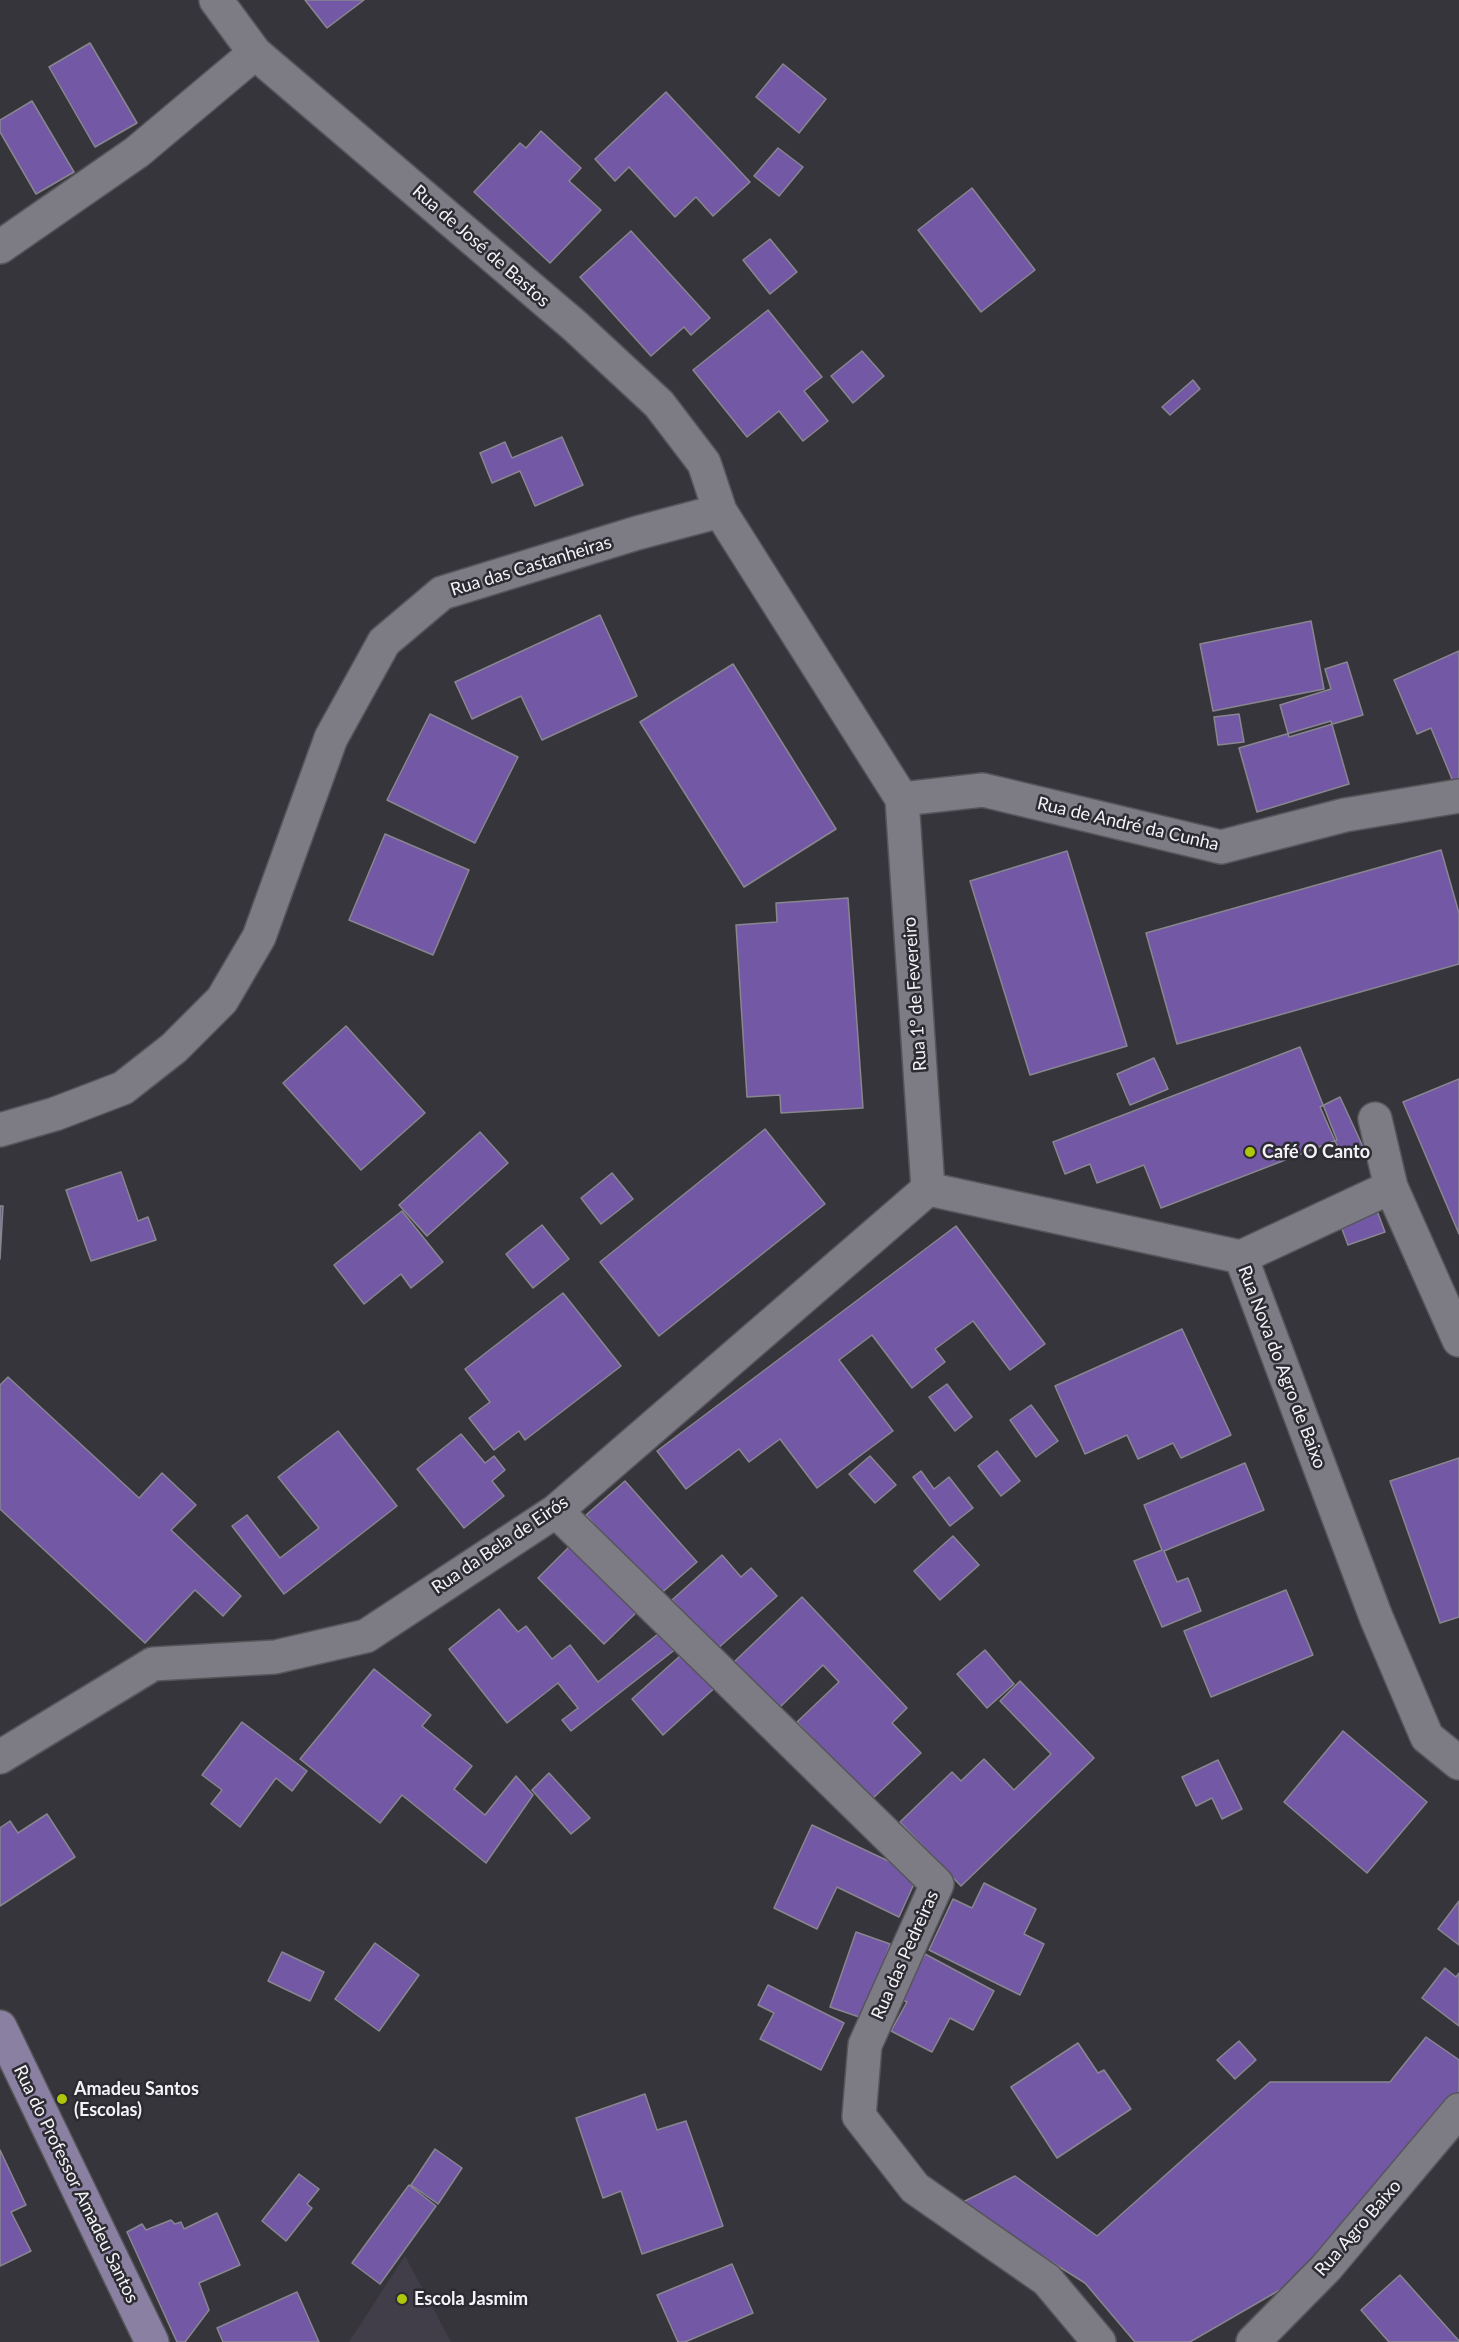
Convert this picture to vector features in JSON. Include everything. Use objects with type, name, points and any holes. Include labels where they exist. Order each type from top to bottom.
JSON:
[{"type":"main road","name":"Rua do Professor Amadeu Santos","points":[[0,2027],[152,2342]]},
{"type":"street","name":"Rua de José de Bastos","points":[[216,0],[255,53],[575,326],[659,404],[704,463],[720,511]]},
{"type":"street","points":[[0,247],[137,152],[255,53]]},
{"type":"street","points":[[720,511],[902,799]]},
{"type":"street","name":"Rua das Castanheiras","points":[[0,1130],[55,1114],[123,1089],[174,1048],[222,1000],[259,938],[331,738],[384,642],[442,593],[637,533],[720,511]]},
{"type":"street","name":"Rua de André da Cunha","points":[[902,799],[983,790],[1221,847],[1345,815],[1459,796]]},
{"type":"street","name":"Rua 1º de Fevereiro","points":[[902,799],[927,1189]]},
{"type":"street","points":[[1375,1119],[1391,1187],[1459,1340]]},
{"type":"street","points":[[1241,1257],[1391,1187]]},
{"type":"street","name":"Rua Nova do Agro de Baixo","points":[[927,1189],[1241,1257],[1376,1617],[1427,1737],[1459,1762]]},
{"type":"street","name":"Rua da Bela de Eirós","points":[[0,1757],[153,1664],[274,1657],[366,1636],[556,1511],[927,1189]]},
{"type":"street","name":"Rua das Pedreiras","points":[[556,1511],[937,1884],[866,2045],[859,2116],[915,2188],[1047,2280],[1099,2342]]},
{"type":"street","name":"Rua Agro Baixo","points":[[1253,2342],[1326,2268],[1459,2110]]},
{"type":"shaded area","name":"Escola Jasmim","points":[[405,2256],[451,2342],[349,2342]]},
{"type":"building","points":[[305,0],[364,0],[327,28]]},
{"type":"building","points":[[90,43],[137,123],[95,147],[49,67]]},
{"type":"building","points":[[783,64],[826,99],[799,133],[756,97]]},
{"type":"building","points":[[666,92],[750,182],[713,216],[696,197],[675,217],[629,167],[615,181],[595,159]]},
{"type":"building","points":[[32,101],[74,172],[36,194],[0,132],[0,120]]},
{"type":"building","points":[[541,131],[581,168],[569,181],[601,210],[550,263],[474,192],[520,143],[526,148]]},
{"type":"building","points":[[778,148],[803,167],[779,196],[754,176]]},
{"type":"building","points":[[972,188],[1035,270],[981,312],[918,230]]},
{"type":"building","points":[[631,231],[710,318],[691,335],[684,327],[651,356],[580,277]]},
{"type":"building","points":[[770,239],[797,272],[770,294],[743,260]]},
{"type":"building","points":[[768,310],[822,377],[804,391],[828,421],[803,441],[779,411],[747,437],[693,370]]},
{"type":"building","points":[[862,351],[884,376],[853,403],[831,376]]},
{"type":"building","points":[[1193,380],[1200,389],[1170,415],[1162,407]]},
{"type":"building","points":[[562,437],[583,485],[535,506],[520,471],[492,483],[480,453],[505,442],[512,458]]},
{"type":"building","points":[[600,615],[637,696],[542,740],[521,696],[472,719],[455,682]]},
{"type":"building","points":[[1311,621],[1324,689],[1213,711],[1200,644]]},
{"type":"building","points":[[1459,651],[1459,783],[1454,784],[1431,728],[1417,734],[1394,680]]},
{"type":"building","points":[[1347,662],[1363,715],[1289,737],[1280,705],[1331,689],[1325,669]]},
{"type":"building","points":[[733,664],[836,829],[744,887],[640,722]]},
{"type":"building","points":[[430,714],[518,757],[475,843],[387,800]]},
{"type":"building","points":[[1239,714],[1244,742],[1218,745],[1214,717]]},
{"type":"building","points":[[1331,721],[1349,784],[1257,812],[1239,748]]},
{"type":"building","points":[[385,834],[469,870],[433,955],[349,920]]},
{"type":"building","points":[[1441,850],[1459,913],[1459,964],[1177,1044],[1146,933]]},
{"type":"building","points":[[1067,851],[1127,1046],[1030,1075],[970,881]]},
{"type":"building","points":[[848,898],[863,1108],[781,1113],[780,1095],[747,1097],[736,925],[777,922],[776,903]]},
{"type":"building","points":[[346,1026],[425,1113],[361,1170],[283,1083]]},
{"type":"building","points":[[1300,1047],[1337,1140],[1161,1208],[1144,1165],[1097,1183],[1090,1164],[1065,1174],[1053,1142]]},
{"type":"building","points":[[1154,1058],[1168,1089],[1130,1105],[1117,1074]]},
{"type":"building","points":[[1459,1079],[1459,1234],[1403,1102]]},
{"type":"building","points":[[1340,1097],[1364,1149],[1343,1159],[1320,1107]]},
{"type":"building","points":[[765,1129],[825,1204],[659,1336],[600,1262]]},
{"type":"building","points":[[480,1132],[508,1163],[427,1236],[399,1205]]},
{"type":"building","points":[[121,1172],[138,1221],[148,1217],[156,1240],[91,1261],[66,1190]]},
{"type":"building","points":[[612,1173],[633,1199],[601,1224],[581,1198]]},
{"type":"building","points":[[0,1206],[3,1206],[0,1259]]},
{"type":"building","points":[[1376,1208],[1385,1232],[1348,1245],[1339,1221]]},
{"type":"building","points":[[402,1211],[443,1262],[411,1288],[401,1274],[364,1304],[334,1265]]},
{"type":"building","points":[[542,1225],[569,1259],[533,1288],[506,1254]]},
{"type":"building","points":[[956,1226],[1045,1344],[1010,1370],[973,1321],[935,1349],[945,1362],[912,1388],[872,1335],[839,1360],[893,1431],[817,1488],[780,1439],[749,1462],[739,1449],[686,1489],[657,1451]]},
{"type":"building","points":[[563,1293],[621,1366],[525,1440],[519,1431],[494,1450],[469,1418],[490,1402],[465,1369]]},
{"type":"building","points":[[1182,1329],[1231,1435],[1181,1458],[1173,1443],[1138,1459],[1127,1435],[1085,1454],[1055,1386]]},
{"type":"building","points":[[8,1377],[139,1498],[162,1473],[196,1505],[171,1530],[241,1596],[223,1616],[195,1590],[145,1643],[0,1509],[0,1385]]},
{"type":"building","points":[[947,1384],[972,1417],[955,1431],[929,1397]]},
{"type":"building","points":[[1031,1405],[1058,1441],[1036,1457],[1010,1420]]},
{"type":"building","points":[[338,1431],[397,1506],[284,1594],[232,1526],[247,1515],[280,1558],[319,1528],[278,1477]]},
{"type":"building","points":[[461,1434],[485,1463],[494,1456],[505,1470],[492,1481],[504,1496],[464,1528],[417,1469]]},
{"type":"building","points":[[997,1451],[1020,1481],[1001,1496],[978,1466]]},
{"type":"building","points":[[870,1456],[896,1485],[875,1503],[849,1474]]},
{"type":"building","points":[[1459,1458],[1459,1617],[1440,1623],[1390,1481]]},
{"type":"building","points":[[1245,1463],[1264,1510],[1164,1551],[1177,1582],[1188,1578],[1201,1611],[1162,1627],[1134,1561],[1162,1550],[1144,1505]]},
{"type":"building","points":[[921,1471],[934,1489],[949,1477],[973,1508],[950,1526],[913,1477]]},
{"type":"building","points":[[625,1481],[697,1562],[658,1596],[586,1515]]},
{"type":"building","points":[[953,1536],[979,1565],[940,1600],[914,1571]]},
{"type":"building","points":[[575,1541],[642,1607],[604,1644],[538,1578]]},
{"type":"building","points":[[722,1555],[741,1577],[751,1568],[777,1596],[717,1649],[672,1600]]},
{"type":"building","points":[[1286,1590],[1313,1655],[1211,1697],[1184,1631]]},
{"type":"building","points":[[802,1597],[907,1708],[892,1723],[921,1753],[871,1800],[797,1722],[839,1682],[823,1665],[778,1709],[734,1662]]},
{"type":"building","points":[[499,1609],[518,1632],[526,1626],[552,1659],[570,1645],[598,1682],[663,1630],[677,1648],[571,1731],[562,1720],[578,1708],[558,1683],[507,1723],[449,1649]]},
{"type":"building","points":[[689,1648],[720,1683],[663,1735],[632,1699]]},
{"type":"building","points":[[985,1650],[1014,1684],[987,1708],[957,1674]]},
{"type":"building","points":[[374,1669],[431,1715],[422,1726],[472,1766],[454,1789],[485,1815],[516,1776],[533,1795],[486,1863],[402,1795],[380,1823],[300,1759]]},
{"type":"building","points":[[1020,1681],[1094,1758],[961,1886],[900,1822],[952,1772],[961,1781],[984,1759],[1014,1790],[1051,1754],[1000,1701]]},
{"type":"building","points":[[242,1722],[307,1771],[292,1791],[276,1778],[240,1827],[211,1804],[222,1790],[202,1775]]},
{"type":"building","points":[[1343,1731],[1427,1802],[1367,1873],[1284,1802]]},
{"type":"building","points":[[1218,1760],[1242,1809],[1222,1819],[1212,1798],[1196,1806],[1182,1777]]},
{"type":"building","points":[[549,1773],[590,1818],[571,1834],[532,1790]]},
{"type":"building","points":[[47,1814],[75,1857],[0,1906],[0,1828],[10,1821],[18,1833]]},
{"type":"building","points":[[812,1825],[918,1875],[899,1917],[837,1887],[817,1929],[774,1908]]},
{"type":"building","points":[[984,1883],[1036,1909],[1024,1934],[1044,1944],[1020,1995],[929,1950],[953,1899],[972,1908]]},
{"type":"building","points":[[1459,1901],[1459,1945],[1438,1929]]},
{"type":"building","points":[[856,1932],[890,1944],[865,2019],[830,2007]]},
{"type":"building","points":[[375,1943],[419,1975],[379,2031],[335,1999]]},
{"type":"building","points":[[282,1952],[324,1972],[310,2001],[268,1981]]},
{"type":"building","points":[[925,1954],[994,1991],[973,2030],[950,2018],[932,2052],[891,2031],[907,2002],[901,1999]]},
{"type":"building","points":[[1445,1968],[1456,1977],[1459,1973],[1459,2026],[1422,1998]]},
{"type":"building","points":[[768,1985],[844,2023],[821,2070],[760,2039],[774,2013],[758,2005]]},
{"type":"building","points":[[1426,2037],[1459,2060],[1459,2104],[1297,2280],[1190,2342],[1135,2342],[1085,2283],[959,2204],[1015,2176],[1097,2236],[1270,2082],[1390,2082]]},
{"type":"building","points":[[1239,2041],[1256,2060],[1235,2079],[1217,2060]]},
{"type":"building","points":[[1078,2043],[1098,2073],[1104,2070],[1131,2109],[1057,2158],[1011,2087]]},
{"type":"building","points":[[645,2094],[657,2130],[686,2121],[723,2226],[642,2254],[621,2191],[603,2198],[576,2118]]},
{"type":"building","points":[[435,2149],[462,2168],[438,2204],[411,2185]]},
{"type":"building","points":[[0,2150],[26,2205],[11,2212],[31,2251],[0,2266]]},
{"type":"building","points":[[299,2174],[319,2189],[307,2204],[312,2208],[286,2241],[262,2221]]},
{"type":"building","points":[[409,2185],[436,2206],[380,2284],[352,2263]]},
{"type":"building","points":[[217,2213],[240,2265],[199,2283],[209,2310],[185,2342],[177,2342],[127,2232],[142,2224],[146,2230],[171,2220],[175,2224],[181,2222],[184,2229]]},
{"type":"building","points":[[732,2264],[753,2313],[685,2342],[678,2342],[657,2295]]},
{"type":"building","points":[[1400,2275],[1459,2342],[1389,2342],[1361,2310]]},
{"type":"building","points":[[297,2292],[319,2342],[223,2342],[217,2328]]},
{"type":"place","name":"Café O Canto","points":[[1250,1152]]},
{"type":"place","name":"Amadeu Santos (Escolas)","points":[[62,2099]]},
{"type":"place","name":"Escola Jasmim","points":[[402,2299]]}]
